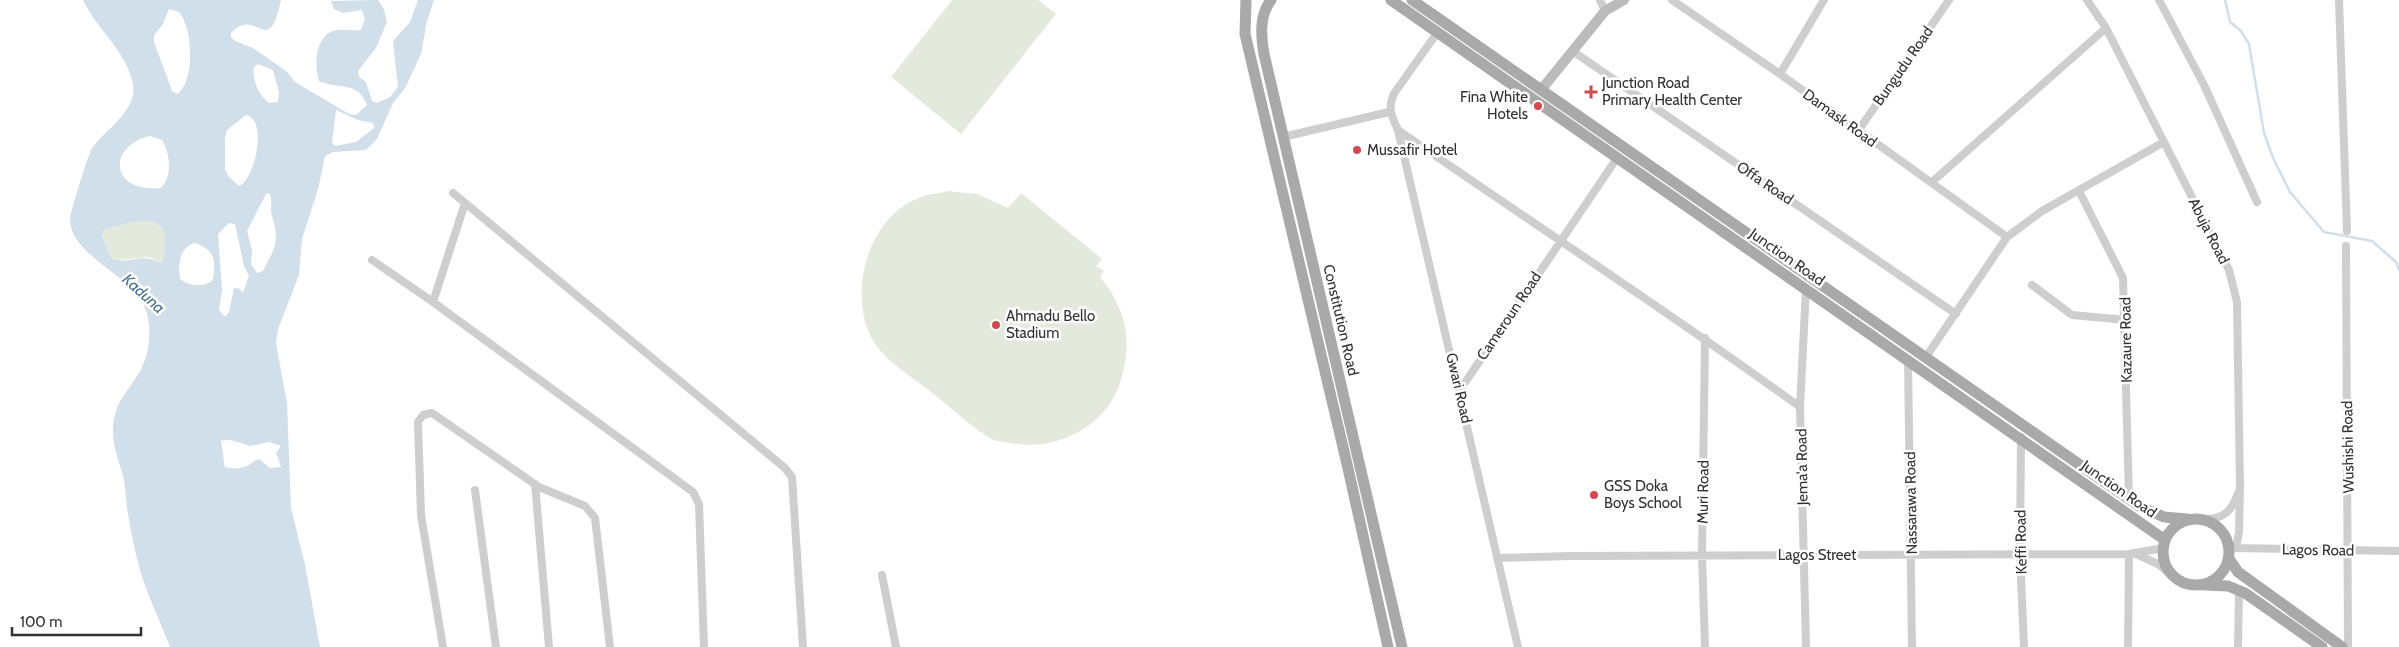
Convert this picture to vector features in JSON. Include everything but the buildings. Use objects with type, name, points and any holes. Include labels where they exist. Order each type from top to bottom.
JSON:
[{"type":"main road","name":"Constitution Road","points":[[1246,0],[1245,34],[1402,647]]},
{"type":"main road","name":"Constitution Road","points":[[1271,0],[1264,14],[1262,40],[1388,647]]},
{"type":"main road","name":"Junction Road","points":[[1391,0],[2020,437],[2164,544]]},
{"type":"main road","name":"Junction Road","points":[[1412,0],[2129,500],[2158,515],[2187,519]]},
{"type":"main road","points":[[2322,647],[2239,591],[2219,585],[2188,585],[2171,575],[2163,558],[2164,544],[2174,527],[2187,519],[2203,519],[2214,524],[2223,532],[2228,542],[2238,572],[2342,647]]},
{"type":"main road","points":[[2198,585],[2209,583],[2218,577],[2225,569],[2231,553]]},
{"type":"street","points":[[1600,0],[1606,11]]},
{"type":"street","points":[[1541,90],[1606,11],[1624,0]]},
{"type":"street","name":"Damask Road","points":[[1672,0],[1780,74],[2007,237]]},
{"type":"street","points":[[1780,74],[1824,0]]},
{"type":"street","name":"Bungudu Road","points":[[1858,131],[1949,0]]},
{"type":"street","name":"Abuja Road","points":[[2087,0],[2106,28],[2229,270],[2234,287],[2237,302],[2240,486],[2239,532],[2231,553]]},
{"type":"street","points":[[2159,0],[2204,85],[2257,202]]},
{"type":"street","points":[[2339,0],[2347,231]]},
{"type":"street","points":[[1932,182],[2106,28]]},
{"type":"street","points":[[1283,136],[1389,112],[1390,100],[1438,33]]},
{"type":"street","name":"Offa Road","points":[[1574,52],[1956,314]]},
{"type":"street","name":"Gwari Road","points":[[1389,112],[1398,130],[1460,390],[1518,647]]},
{"type":"street","name":"Gwari Road","points":[[1398,130],[1559,242],[1705,338],[1800,407]]},
{"type":"street","points":[[1926,357],[2007,237],[2042,212],[2164,142]]},
{"type":"street","name":"Cameroun Road","points":[[1460,390],[1617,158]]},
{"type":"street","name":"Kazaure Road","points":[[2079,191],[2123,278],[2126,320],[2129,500]]},
{"type":"street","points":[[453,193],[785,468],[792,477],[803,647]]},
{"type":"street","points":[[434,302],[466,203]]},
{"type":"street","name":"Wushishi Road","points":[[2346,246],[2348,647]]},
{"type":"street","points":[[372,260],[434,302],[693,492],[699,504],[704,647]]},
{"type":"street","points":[[2032,285],[2072,315],[2126,320]]},
{"type":"street","name":"Jema'a Road","points":[[1806,288],[1800,407],[1806,647]]},
{"type":"street","name":"Muri Road","points":[[1705,338],[1702,556],[1706,647]]},
{"type":"street","name":"Nassarawa Road","points":[[1908,359],[1912,647]]},
{"type":"street","points":[[443,647],[422,515],[418,422],[423,415],[432,413],[535,484],[585,506],[595,518],[610,647]]},
{"type":"street","name":"Keffi Road","points":[[2020,437],[2020,555],[2024,647]]},
{"type":"street","points":[[535,484],[549,647]]},
{"type":"street","name":"Abuja Road","points":[[2203,519],[2213,520],[2226,514],[2235,501],[2240,486]]},
{"type":"street","points":[[475,490],[496,647]]},
{"type":"street","name":"Lagos Street","points":[[1498,558],[2132,554],[2164,544]]},
{"type":"street","name":"Lagos Road","points":[[2231,553],[2399,551]]},
{"type":"street","points":[[2128,647],[2132,554]]},
{"type":"street","name":"Lagos Street","points":[[2132,554],[2158,564],[2171,575]]},
{"type":"street","points":[[882,576],[896,647]]},
{"type":"street","points":[[2238,647],[2239,591]]},
{"type":"shaded area","points":[[952,0],[1038,0],[1056,14],[961,134],[891,77]]},
{"type":"shaded area","name":"Ahmadu Bello Stadium","points":[[948,191],[977,194],[1008,208],[1021,193],[1102,259],[1096,266],[1104,271],[1100,277],[1116,301],[1125,327],[1127,340],[1124,368],[1113,399],[1091,424],[1077,433],[1045,444],[1028,445],[994,440],[976,429],[896,365],[875,345],[864,319],[862,299],[867,257],[875,238],[887,221],[901,208],[922,197]]},
{"type":"shaded area","points":[[152,221],[162,227],[163,231],[165,244],[162,262],[159,263],[149,257],[118,260],[111,258],[102,235],[104,230],[131,222]]},
{"type":"water","points":[[83,0],[281,0],[276,18],[271,27],[266,30],[255,26],[240,26],[231,33],[231,37],[235,41],[253,48],[286,71],[295,82],[349,114],[356,115],[367,105],[363,97],[353,89],[319,81],[317,75],[317,53],[327,34],[336,30],[361,30],[365,19],[362,10],[343,13],[334,9],[331,1],[378,0],[384,9],[387,22],[376,48],[358,71],[359,77],[366,82],[372,101],[377,103],[390,97],[398,87],[393,41],[410,22],[418,0],[434,0],[427,21],[421,54],[405,88],[393,103],[377,139],[366,150],[333,152],[325,156],[318,189],[302,239],[299,275],[278,329],[276,343],[287,403],[291,508],[305,565],[320,647],[170,647],[145,586],[137,560],[127,510],[124,480],[115,449],[113,429],[119,403],[144,362],[148,348],[148,317],[139,298],[129,286],[91,256],[81,245],[73,233],[70,220],[92,148],[126,111],[133,93],[133,84],[124,61]],"holes":[[[169,9],[179,12],[187,30],[190,54],[187,77],[178,94],[172,91],[154,42],[154,35],[163,24]],[[258,64],[273,70],[279,92],[278,102],[269,103],[262,96],[255,82],[254,67]],[[336,110],[358,120],[373,123],[374,128],[356,142],[335,146],[332,143]],[[246,115],[253,119],[257,128],[258,138],[257,150],[250,174],[245,182],[239,186],[228,176],[225,169],[225,138],[227,130]],[[150,136],[162,140],[167,151],[169,165],[165,183],[161,188],[144,188],[131,183],[123,176],[120,167],[121,158],[136,141]],[[269,193],[276,239],[271,256],[263,271],[257,273],[251,264],[252,250],[247,231],[266,194]],[[152,221],[162,227],[163,231],[165,244],[162,262],[159,263],[146,258],[123,260],[111,258],[102,235],[104,230],[131,222]],[[229,223],[235,224],[244,266],[249,276],[243,293],[238,288],[234,288],[229,312],[225,317],[219,310],[222,290],[218,234]],[[195,243],[207,249],[213,257],[213,280],[209,283],[196,285],[180,279],[181,257],[186,248]],[[231,440],[250,446],[269,442],[281,446],[276,453],[281,467],[270,468],[259,459],[245,467],[228,468],[218,462],[224,454],[210,455],[208,449],[213,441]]]},
{"type":"waterway","points":[[2225,0],[2230,22],[2241,31],[2249,44],[2264,133],[2273,158],[2290,192],[2324,232],[2372,241],[2396,262],[2399,270]]},
{"type":"waterway","name":"Kaduna","points":[[211,423],[218,474]]},
{"type":"place","name":"Junction Road Primary Health Center","points":[[1591,92]]},
{"type":"place","name":"Fina White Hotels","points":[[1538,106]]},
{"type":"place","name":"Mussafir Hotel","points":[[1357,150]]},
{"type":"place","name":"Ahmadu Bello Stadium","points":[[996,325]]},
{"type":"place","name":"GSS Doka Boys School","points":[[1594,495]]}]
